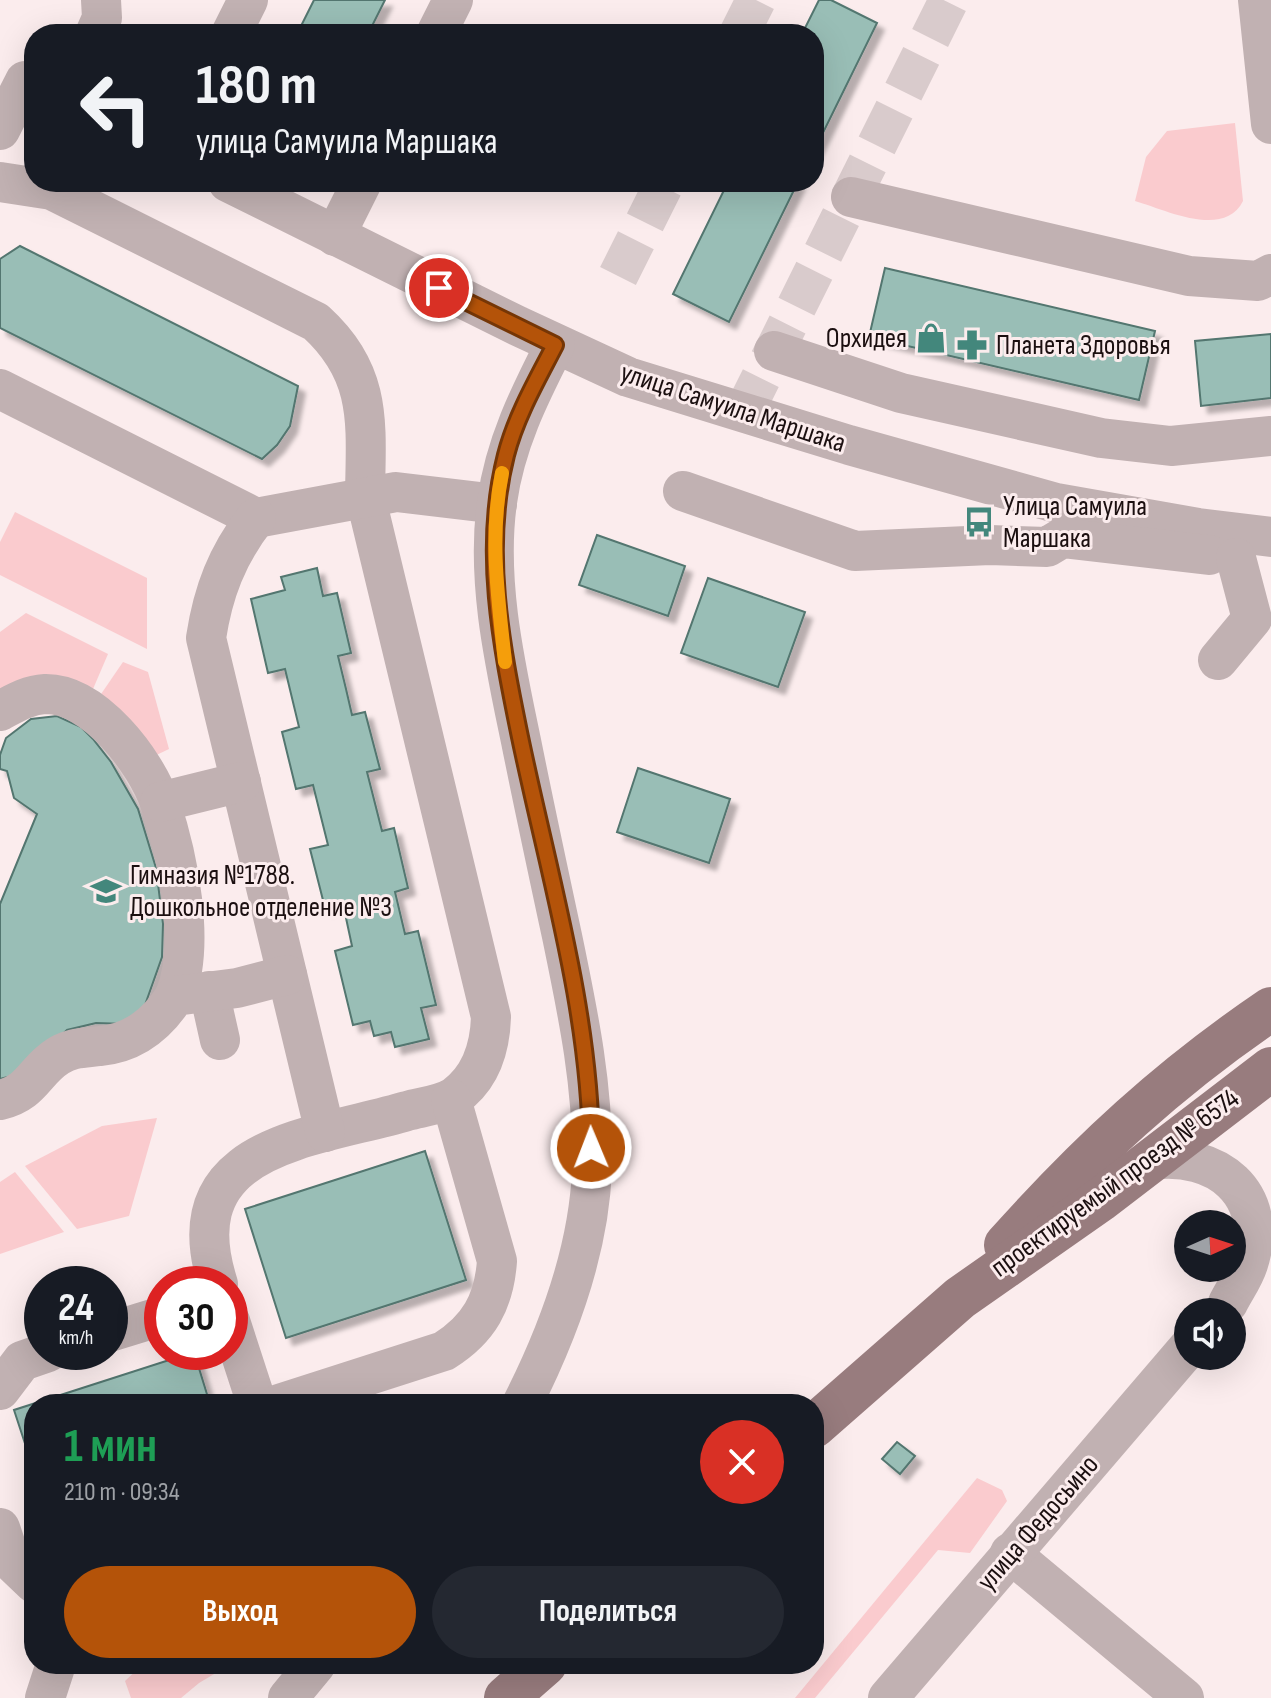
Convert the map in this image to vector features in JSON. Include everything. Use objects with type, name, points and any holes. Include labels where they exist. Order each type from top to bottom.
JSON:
[{"type":"main road","name":"проектируемый проезд № 6574","points":[[960,1298],[1071,1171],[1134,1114],[1271,1009]]},
{"type":"main road","name":"проектируемый проезд № 6574","points":[[824,1417],[960,1298],[1267,1074]]},
{"type":"main road","points":[[506,1698],[534,1674]]},
{"type":"street","points":[[236,24],[248,0]]},
{"type":"street","points":[[441,24],[453,0]]},
{"type":"street","points":[[1258,0],[1271,124]]},
{"type":"street","points":[[0,130],[20,78]]},
{"type":"street","points":[[0,182],[24,186]]},
{"type":"street","points":[[56,192],[316,322],[338,342],[352,366],[366,414],[365,495],[491,1017],[487,1051],[480,1066],[451,1099],[261,1152],[236,1170],[220,1189],[208,1227],[212,1266]]},
{"type":"street","name":"улица Самуила Маршака","points":[[248,192],[555,345],[628,377],[690,398],[1056,503],[1250,543]]},
{"type":"street","points":[[335,236],[357,192]]},
{"type":"street","points":[[851,197],[1189,276],[1258,281],[1271,274]]},
{"type":"street","points":[[527,1394],[544,1362],[571,1288],[585,1225],[592,1171],[591,1103],[581,1028],[505,667],[494,569],[497,504],[515,426],[555,345]]},
{"type":"street","points":[[774,351],[901,393],[1101,438],[1171,446],[1271,436]]},
{"type":"street","points":[[0,389],[256,518],[365,495],[418,492],[497,504]]},
{"type":"street","points":[[683,491],[855,551],[990,545],[1047,547],[1062,538],[1250,543],[1252,619],[1218,660]]},
{"type":"street","points":[[256,518],[230,555],[218,582],[206,638],[325,1132]]},
{"type":"street","points":[[0,711],[22,699],[47,694],[72,699],[94,712],[111,728],[144,773],[160,802],[184,922],[185,963],[192,994],[220,1040]]},
{"type":"street","points":[[160,802],[241,782]]},
{"type":"street","points":[[0,1100],[25,1090],[60,1054],[80,1047],[114,1044],[138,1034],[192,994],[287,975]]},
{"type":"street","points":[[310,1394],[444,1351],[460,1341],[482,1318],[495,1284],[497,1261],[451,1099]]},
{"type":"street","points":[[1151,1160],[1170,1158],[1207,1164],[1228,1174],[1242,1189],[1253,1232],[1249,1263],[1230,1298]]},
{"type":"street","points":[[1234,1298],[1271,1262]]},
{"type":"street","points":[[0,1390],[24,1360]]},
{"type":"street","name":"улица Федосьино","points":[[888,1698],[1174,1364]]},
{"type":"street","points":[[246,1370],[254,1394]]},
{"type":"street","points":[[0,1528],[11,1561],[24,1573]]},
{"type":"street","points":[[1010,1553],[1184,1698]]},
{"type":"street","points":[[45,1698],[53,1674]]},
{"type":"street","points":[[288,1698],[308,1674]]},
{"type":"shaded area","points":[[1235,123],[1243,201],[1234,212],[1222,218],[1194,219],[1135,201],[1146,157],[1167,131]]},
{"type":"shaded area","points":[[15,512],[147,578],[147,649],[0,575],[0,542]]},
{"type":"shaded area","points":[[26,613],[108,654],[90,696],[0,694],[0,632]]},
{"type":"shaded area","points":[[123,662],[148,672],[169,749],[146,760],[99,697]]},
{"type":"shaded area","points":[[157,1118],[129,1216],[77,1229],[25,1166],[102,1126]]},
{"type":"shaded area","points":[[15,1172],[64,1232],[0,1254],[0,1182]]},
{"type":"shaded area","points":[[977,1478],[1002,1490],[1007,1501],[970,1553],[938,1550],[815,1698],[795,1698],[815,1674],[824,1674],[824,1663]]},
{"type":"shaded area","points":[[132,1674],[214,1674],[181,1698],[131,1698],[125,1681]]},
{"type":"building","points":[[314,0],[385,0],[373,24],[302,24]]},
{"type":"building","points":[[819,0],[831,0],[877,23],[824,131],[824,24],[807,24]]},
{"type":"building","points":[[723,192],[793,192],[729,322],[673,294]]},
{"type":"building","points":[[20,246],[298,386],[290,426],[277,445],[262,459],[0,328],[0,259]]},
{"type":"building","points":[[885,268],[1155,331],[1139,400],[869,337]]},
{"type":"building","points":[[1271,334],[1271,398],[1201,406],[1195,341]]},
{"type":"building","points":[[597,535],[685,566],[668,616],[579,585]]},
{"type":"building","points":[[317,568],[323,596],[337,593],[351,653],[338,656],[352,715],[365,712],[380,769],[367,772],[382,831],[394,828],[408,888],[395,892],[405,934],[418,931],[436,1005],[421,1008],[429,1039],[395,1047],[391,1032],[374,1036],[370,1021],[353,1025],[335,951],[352,946],[343,904],[325,908],[310,849],[328,845],[313,785],[296,789],[282,732],[299,727],[285,669],[268,673],[251,599],[285,590],[281,577]]},
{"type":"building","points":[[708,578],[805,612],[778,687],[681,653]]},
{"type":"building","points":[[57,716],[81,727],[93,739],[111,762],[138,809],[156,868],[163,924],[162,957],[145,1005],[127,1024],[96,1023],[67,1030],[23,1073],[0,1079],[0,904],[37,814],[14,798],[7,771],[0,769],[0,755],[6,738],[31,719]]},
{"type":"building","points":[[638,768],[730,799],[709,863],[617,832]]},
{"type":"building","points":[[425,1151],[466,1280],[286,1338],[245,1209]]},
{"type":"building","points":[[144,1368],[200,1370],[207,1394],[64,1394]]},
{"type":"building","points":[[24,1407],[24,1440],[14,1410]]},
{"type":"building","points":[[897,1442],[915,1456],[900,1474],[882,1459]]},
{"type":"tunnel","points":[[744,24],[756,0]]},
{"type":"tunnel","points":[[743,414],[949,0]]},
{"type":"tunnel","points":[[618,276],[660,192]]},
{"type":"slow traffic","points":[[502,473],[494,531],[494,569],[505,662]]},
{"type":"place","name":"Орхидея","points":[[931,338]]},
{"type":"place","name":"Планета Здоровья","points":[[972,345]]},
{"type":"place","name":"Улица Самуила Маршака","points":[[979,522]]},
{"type":"place","name":"Гимназия №1788. Дошкольное отделение №3","points":[[106,891]]},
{"type":"route","points":[[439,288],[555,345],[515,426],[506,454],[494,531],[494,569],[505,667],[581,1028],[591,1103],[591,1148]]}]
